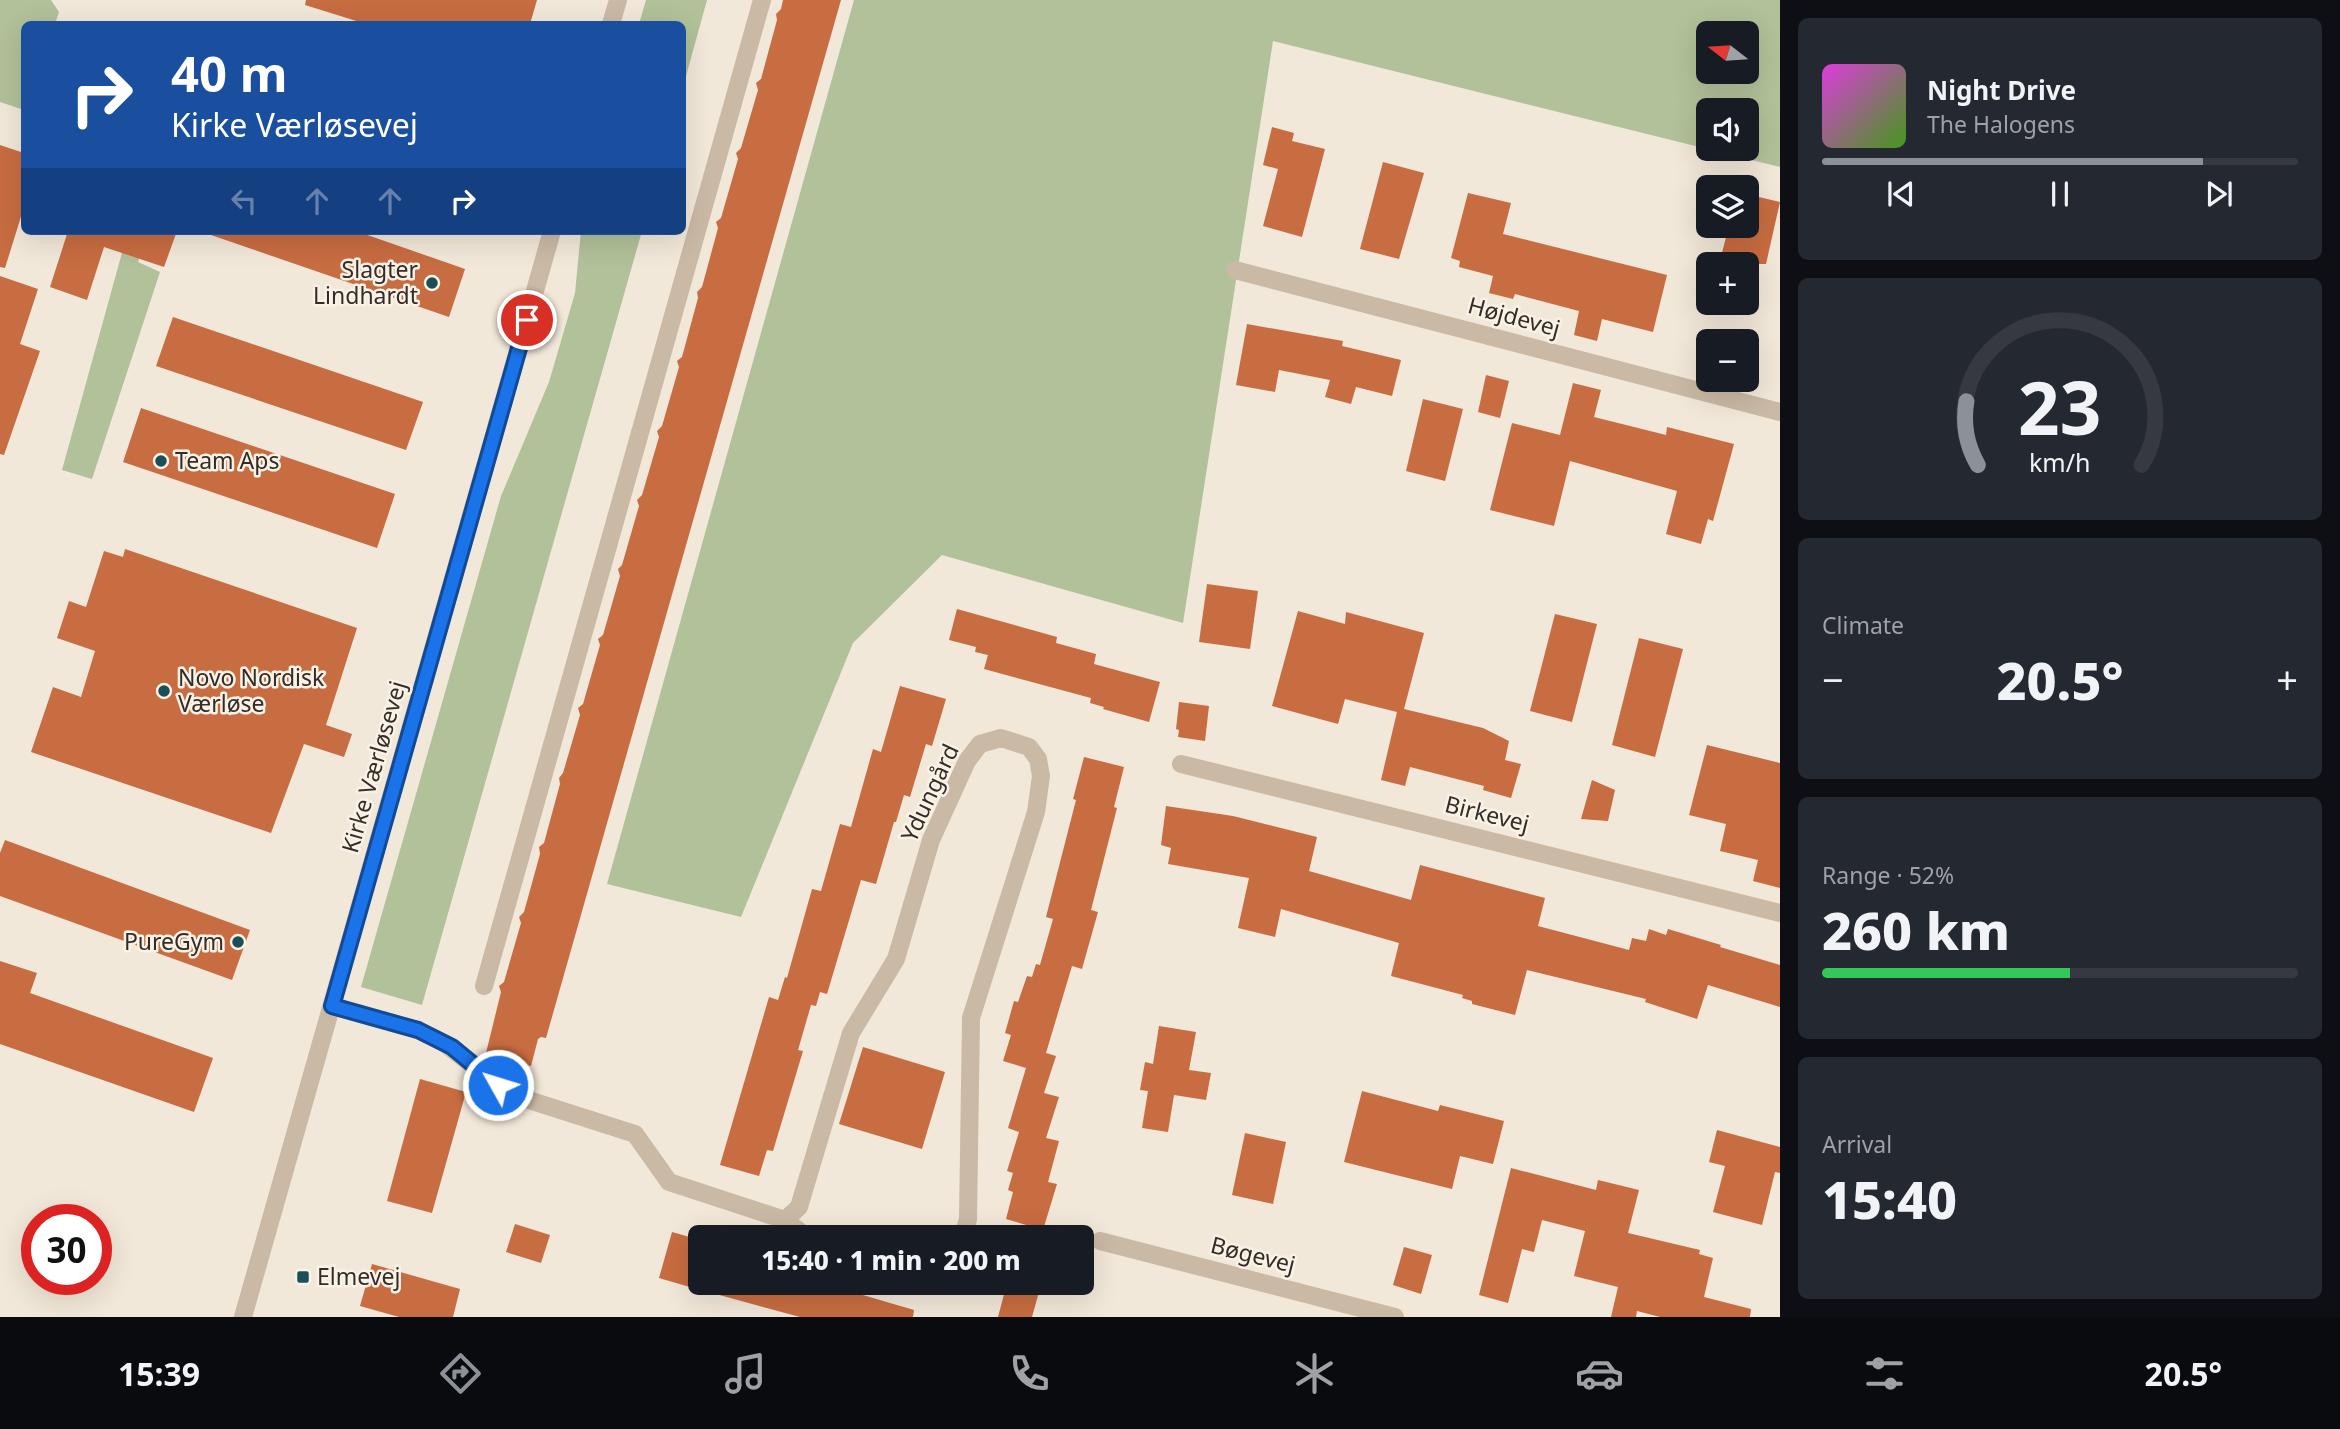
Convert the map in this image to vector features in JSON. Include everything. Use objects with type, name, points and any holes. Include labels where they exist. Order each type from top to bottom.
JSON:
[{"type":"street","points":[[612,21],[618,0]]},
{"type":"street","points":[[484,986],[762,0]]},
{"type":"street","name":"Kirke Værløsevej","points":[[243,1317],[551,235]]},
{"type":"street","name":"Højdevej","points":[[1235,270],[1780,411]]},
{"type":"street","name":"Ydungård","points":[[785,1220],[799,1207],[851,1033],[896,959],[931,840],[967,761],[980,744],[1001,738],[1029,747],[1038,759],[1041,776],[1036,812],[971,1018],[966,1225]]},
{"type":"street","name":"Birkevej","points":[[1181,764],[1780,913]]},
{"type":"street","points":[[332,1006],[418,1030],[444,1043],[510,1094],[635,1134],[669,1182],[785,1220],[791,1225]]},
{"type":"street","name":"Bøgevej","points":[[1100,1241],[1395,1317]]},
{"type":"green space","points":[[0,0],[51,0],[59,12],[56,21],[21,21],[21,109],[0,102]]},
{"type":"green space","points":[[646,0],[707,0],[686,76],[686,21],[640,21]]},
{"type":"green space","points":[[854,0],[1780,0],[1780,167],[1756,161],[1759,161],[1759,98],[1696,98],[1696,146],[1273,41],[1183,623],[942,555],[853,643],[741,917],[607,884]]},
{"type":"green space","points":[[127,235],[147,235],[138,262],[160,272],[92,479],[62,470]]},
{"type":"green space","points":[[581,235],[641,235],[422,1005],[361,987],[501,496],[549,382],[575,293]]},
{"type":"building","points":[[306,0],[537,0],[531,21],[356,21],[305,5]]},
{"type":"building","points":[[783,0],[841,0],[546,1038],[538,1039],[531,1066],[486,1053],[501,992],[499,986],[504,982],[521,923],[519,917],[524,912],[540,854],[539,847],[544,843],[560,784],[559,778],[563,773],[580,715],[578,708],[583,704],[600,645],[598,639],[603,635],[620,576],[618,569],[622,565],[639,506],[637,500],[642,495],[659,437],[657,431],[662,426],[679,367],[677,361],[682,357],[698,298],[697,292],[702,287],[718,228],[716,222],[721,218],[738,159],[736,153],[741,148],[758,90],[756,83],[761,79],[777,20],[776,14],[781,9]]},
{"type":"building","points":[[1272,127],[1294,133],[1292,141],[1325,149],[1302,237],[1263,226],[1278,169],[1263,165]]},
{"type":"building","points":[[0,145],[21,152],[21,217],[5,268],[0,267]]},
{"type":"building","points":[[1383,162],[1424,173],[1399,259],[1360,249]]},
{"type":"building","points":[[1468,193],[1511,203],[1503,234],[1667,275],[1653,332],[1602,319],[1597,341],[1574,335],[1579,311],[1515,294],[1513,299],[1489,293],[1493,276],[1459,267],[1460,261],[1451,258]]},
{"type":"building","points":[[1759,197],[1780,202],[1766,264],[1759,264],[1759,252],[1722,252],[1726,238],[1759,238]]},
{"type":"building","points":[[67,235],[176,235],[164,267],[104,247],[87,300],[50,287]]},
{"type":"building","points":[[211,235],[367,235],[465,269],[449,317]]},
{"type":"building","points":[[0,276],[38,289],[20,344],[40,351],[4,455],[0,454]]},
{"type":"building","points":[[173,317],[423,402],[406,450],[156,366]]},
{"type":"building","points":[[1247,324],[1343,341],[1342,346],[1401,360],[1392,396],[1356,387],[1351,404],[1325,397],[1330,380],[1279,370],[1275,392],[1236,385]]},
{"type":"building","points":[[1486,375],[1509,381],[1500,418],[1478,412]]},
{"type":"building","points":[[1573,383],[1601,390],[1594,417],[1666,435],[1667,427],[1734,444],[1713,521],[1708,519],[1701,544],[1666,534],[1677,491],[1570,461],[1554,526],[1490,510],[1512,423],[1560,435]]},
{"type":"building","points":[[1423,399],[1463,409],[1445,481],[1406,471]]},
{"type":"building","points":[[141,408],[395,494],[377,548],[123,462]]},
{"type":"building","name":"Novo Nordisk Værløse","points":[[125,549],[357,628],[326,725],[352,734],[344,757],[304,744],[271,833],[31,752],[53,687],[81,697],[95,651],[57,638],[69,601],[86,607],[104,551],[123,557]]},
{"type":"building","points":[[1207,584],[1258,591],[1250,649],[1199,642]]},
{"type":"building","points":[[957,609],[1057,637],[1056,643],[1096,654],[1094,664],[1160,682],[1149,722],[1103,709],[1104,707],[1090,703],[1091,698],[984,669],[988,655],[975,652],[976,647],[949,640]]},
{"type":"building","points":[[1298,611],[1345,624],[1346,612],[1424,633],[1404,709],[1483,728],[1509,741],[1505,760],[1521,764],[1511,798],[1483,790],[1484,786],[1410,767],[1405,786],[1381,780],[1397,712],[1345,699],[1338,724],[1272,706]]},
{"type":"building","points":[[1555,614],[1597,624],[1572,722],[1530,711]]},
{"type":"building","points":[[1639,638],[1683,649],[1655,757],[1612,745]]},
{"type":"building","points":[[900,686],[946,699],[932,746],[926,744],[910,797],[904,795],[876,884],[861,880],[827,994],[820,992],[816,1006],[811,1005],[798,1050],[803,1051],[773,1151],[767,1150],[759,1176],[720,1165],[769,997],[778,1000],[785,977],[787,978],[812,889],[821,891],[840,824],[851,827],[873,749],[881,752]]},
{"type":"building","points":[[1179,702],[1209,706],[1205,741],[1178,737],[1179,730],[1176,729]]},
{"type":"building","points":[[1707,745],[1780,763],[1780,888],[1753,881],[1758,860],[1720,851],[1726,824],[1689,815]]},
{"type":"building","points":[[1084,757],[1124,767],[1114,807],[1117,808],[1091,910],[1098,912],[1082,969],[1072,966],[1046,1053],[1056,1056],[1044,1093],[1059,1097],[1046,1138],[1059,1141],[1048,1182],[1057,1184],[1045,1225],[1026,1225],[1006,1219],[1013,1192],[1008,1190],[1013,1173],[1007,1171],[1019,1132],[1008,1128],[1026,1068],[1003,1061],[1011,1035],[1005,1033],[1014,1001],[1018,1002],[1027,976],[1032,977],[1036,964],[1040,965],[1053,919],[1046,917],[1076,800],[1073,799]]},
{"type":"building","points":[[1592,780],[1615,790],[1608,821],[1581,819]]},
{"type":"building","points":[[1166,806],[1233,816],[1317,837],[1309,871],[1411,900],[1420,865],[1545,898],[1538,926],[1629,950],[1632,938],[1646,941],[1649,929],[1666,935],[1668,929],[1721,945],[1720,947],[1780,965],[1780,1007],[1708,985],[1697,1019],[1645,1002],[1646,999],[1527,970],[1515,1015],[1472,1004],[1472,1001],[1462,998],[1463,995],[1391,976],[1399,943],[1281,909],[1275,937],[1238,928],[1249,878],[1168,864],[1171,848],[1161,845]]},
{"type":"building","points":[[5,840],[250,930],[232,980],[0,896],[0,853]]},
{"type":"building","points":[[0,961],[37,973],[30,993],[213,1058],[194,1112],[0,1044]]},
{"type":"building","points":[[1159,1026],[1196,1032],[1189,1070],[1211,1073],[1206,1100],[1174,1095],[1168,1132],[1142,1128],[1148,1091],[1140,1090],[1145,1062],[1153,1064]]},
{"type":"building","points":[[863,1047],[945,1072],[922,1149],[839,1124]]},
{"type":"building","points":[[420,1079],[466,1092],[432,1213],[387,1201]]},
{"type":"building","points":[[1362,1091],[1438,1111],[1440,1105],[1504,1121],[1493,1164],[1460,1156],[1452,1189],[1344,1162]]},
{"type":"building","points":[[1717,1130],[1780,1147],[1780,1173],[1775,1172],[1762,1225],[1713,1212],[1725,1166],[1709,1162]]},
{"type":"building","points":[[1245,1133],[1286,1142],[1273,1204],[1232,1195]]},
{"type":"building","points":[[1511,1168],[1596,1190],[1598,1180],[1639,1190],[1628,1233],[1700,1250],[1699,1254],[1713,1258],[1704,1297],[1751,1309],[1750,1317],[1660,1317],[1637,1311],[1636,1317],[1611,1317],[1618,1287],[1574,1276],[1585,1231],[1542,1220],[1534,1252],[1522,1249],[1508,1303],[1479,1295]]},
{"type":"building","points":[[515,1224],[550,1235],[541,1263],[506,1252]]},
{"type":"building","points":[[672,1232],[688,1237],[688,1286],[659,1278]]},
{"type":"building","points":[[1404,1247],[1432,1255],[1421,1294],[1393,1285]]},
{"type":"building","points":[[372,1264],[460,1289],[453,1317],[399,1317],[360,1306]]},
{"type":"building","points":[[719,1295],[863,1295],[914,1310],[913,1317],[800,1317]]},
{"type":"building","points":[[1004,1295],[1038,1295],[1032,1317],[998,1317]]},
{"type":"place","name":"Slagter Lindhardt","points":[[432,283]]},
{"type":"place","name":"Team Aps","points":[[161,461]]},
{"type":"place","name":"Novo Nordisk Værløse","points":[[164,691]]},
{"type":"place","name":"PureGym","points":[[238,942]]},
{"type":"place","name":"Elmevej","points":[[303,1277]]},
{"type":"route","points":[[498,1085],[452,1047],[418,1030],[332,1006],[527,320]]}]
